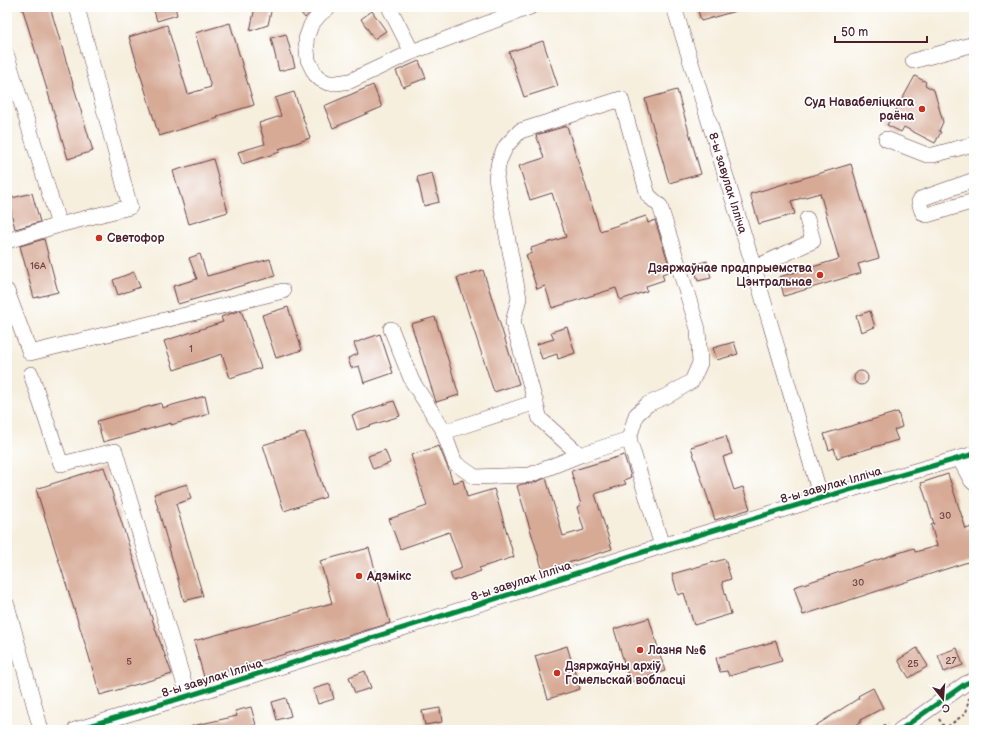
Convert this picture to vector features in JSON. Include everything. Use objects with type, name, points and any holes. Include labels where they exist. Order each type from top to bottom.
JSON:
[{"type":"street","points":[[330,7],[320,14],[311,25],[306,39],[308,60],[314,74],[328,83],[350,81],[412,52],[530,7]]},
{"type":"street","points":[[388,7],[412,52]]},
{"type":"street","name":"8-ы завулак Ілліча","points":[[674,7],[754,268],[821,498]]},
{"type":"street","points":[[7,241],[59,225],[130,207],[78,11]]},
{"type":"street","points":[[913,61],[974,44]]},
{"type":"street","points":[[7,56],[59,225]]},
{"type":"street","points":[[580,455],[540,419],[513,322],[519,298],[496,178],[499,162],[506,146],[520,131],[621,99],[648,195],[660,206],[698,329],[700,362],[692,381],[669,395],[648,404],[636,415],[629,439],[662,546]]},
{"type":"street","points":[[886,139],[927,155],[933,155],[974,144]]},
{"type":"street","points":[[974,180],[923,198],[919,202],[922,212],[926,215],[974,201]]},
{"type":"street","points":[[754,268],[813,241],[807,219]]},
{"type":"street","points":[[7,291],[30,353],[284,291]]},
{"type":"street","points":[[391,329],[412,381],[442,428],[455,463],[474,477],[530,474],[580,455],[629,439]]},
{"type":"street","points":[[31,374],[61,464],[115,451],[188,696]]},
{"type":"street","points":[[444,432],[536,402]]},
{"type":"street","name":"8-ы завулак Ілліча","points":[[75,730],[188,696],[662,546],[974,454]]},
{"type":"street","points":[[959,458],[974,483]]},
{"type":"street","points":[[7,605],[41,730]]},
{"type":"street","points":[[900,730],[965,684],[972,686]]},
{"type":"path","points":[[943,730],[966,713],[972,686]]},
{"type":"building","points":[[22,7],[50,7],[93,151],[68,159]]},
{"type":"building","points":[[153,7],[175,7],[177,15],[157,21]]},
{"type":"building","points":[[255,7],[272,7],[268,25],[250,31]]},
{"type":"building","points":[[296,7],[314,7],[305,18]]},
{"type":"building","points":[[697,7],[739,7],[739,10],[701,21]]},
{"type":"building","points":[[372,11],[386,31],[374,39],[361,19]]},
{"type":"building","points":[[230,23],[254,105],[159,136],[129,37],[167,25],[188,94],[211,87],[195,33]]},
{"type":"building","points":[[286,34],[295,67],[279,71],[271,38]]},
{"type":"building","points":[[543,41],[558,86],[524,97],[509,52]]},
{"type":"building","points":[[419,61],[426,78],[403,87],[396,71]]},
{"type":"building","points":[[915,76],[926,82],[925,85],[934,90],[943,122],[939,131],[941,132],[935,143],[904,127],[901,132],[887,125]]},
{"type":"building","points":[[373,85],[382,107],[333,128],[324,106]]},
{"type":"building","points":[[677,90],[701,174],[669,183],[645,99]]},
{"type":"building","points":[[294,92],[310,138],[279,149],[280,152],[242,164],[238,152],[265,144],[259,123],[281,116],[275,98]]},
{"type":"building","points":[[567,126],[600,231],[646,216],[648,223],[655,220],[671,271],[662,274],[664,280],[646,286],[647,291],[620,300],[616,288],[552,308],[545,286],[537,289],[526,255],[532,253],[531,248],[566,237],[552,193],[530,200],[519,166],[544,158],[536,135]]},
{"type":"building","points":[[213,159],[228,212],[189,224],[173,171]]},
{"type":"building","points":[[851,164],[879,258],[858,264],[861,273],[784,296],[779,277],[839,259],[820,193],[791,201],[795,214],[759,224],[750,194]]},
{"type":"building","points":[[432,173],[439,202],[424,206],[417,177]]},
{"type":"building","points":[[32,193],[40,222],[15,229],[8,199]]},
{"type":"building","points":[[44,239],[58,292],[34,298],[20,246]]},
{"type":"building","points":[[200,254],[207,276],[270,259],[275,276],[178,304],[173,286],[197,279],[189,258]]},
{"type":"building","points":[[707,261],[711,278],[698,281],[694,265]]},
{"type":"building","points":[[483,270],[519,384],[494,392],[457,278]]},
{"type":"building","points":[[134,272],[140,287],[118,295],[113,280]]},
{"type":"building","points":[[288,307],[302,350],[276,358],[262,315]]},
{"type":"building","points":[[241,310],[261,368],[230,378],[222,354],[174,370],[164,341],[223,322],[221,317]]},
{"type":"building","points":[[870,311],[875,327],[861,332],[856,316]]},
{"type":"building","points":[[435,317],[459,395],[436,402],[411,324]]},
{"type":"building","points":[[567,327],[575,353],[558,359],[557,354],[542,359],[537,344],[554,339],[551,332]]},
{"type":"building","points":[[380,334],[393,373],[364,383],[359,366],[351,368],[348,358],[358,354],[354,343]]},
{"type":"building","points":[[734,342],[738,354],[717,360],[713,348]]},
{"type":"building","points":[[858,371],[864,371],[868,375],[868,381],[864,385],[858,385],[854,381],[854,375]]},
{"type":"building","points":[[205,396],[209,414],[103,442],[97,421],[161,403],[162,408]]},
{"type":"building","points":[[394,401],[400,416],[357,430],[352,415]]},
{"type":"building","points":[[898,412],[902,427],[894,430],[898,440],[837,458],[834,448],[829,450],[824,434]]},
{"type":"building","points":[[305,432],[326,497],[284,511],[263,445]]},
{"type":"building","points":[[726,436],[732,454],[723,457],[734,490],[743,487],[750,509],[715,520],[691,447]]},
{"type":"building","points":[[439,446],[453,483],[463,480],[467,497],[494,489],[514,557],[479,568],[481,571],[453,581],[450,573],[462,568],[449,532],[400,549],[389,519],[427,506],[411,455]]},
{"type":"building","points":[[385,450],[390,463],[373,469],[368,456]]},
{"type":"building","points":[[624,455],[631,477],[624,480],[626,484],[595,494],[612,549],[543,571],[517,486],[533,483],[546,478],[563,536],[584,530],[577,507],[581,505],[571,471]]},
{"type":"building","points":[[104,467],[156,631],[172,674],[100,695],[36,489]]},
{"type":"building","points":[[948,474],[966,529],[974,526],[974,560],[803,615],[794,587],[914,548],[915,552],[937,546],[931,525],[934,524],[921,483]]},
{"type":"building","points":[[187,484],[191,499],[176,504],[203,596],[184,601],[154,494]]},
{"type":"building","points":[[369,548],[390,623],[204,677],[194,641],[332,603],[320,561]]},
{"type":"building","points":[[725,559],[731,579],[722,582],[731,614],[694,625],[684,593],[678,595],[672,574]]},
{"type":"building","name":"Лазня №6","points":[[649,618],[665,671],[630,682],[614,629]]},
{"type":"building","points":[[776,641],[782,661],[729,676],[727,671],[720,672],[716,658]]},
{"type":"building","name":"Дзяржаўны архіў Гомельскай вобласці","points":[[567,646],[580,689],[548,699],[535,656]]},
{"type":"building","points":[[917,648],[928,666],[909,678],[898,660]]},
{"type":"building","points":[[957,648],[963,665],[944,672],[938,655]]},
{"type":"building","points":[[365,671],[371,688],[355,693],[349,677]]},
{"type":"building","points":[[330,684],[334,699],[318,704],[313,689]]},
{"type":"building","points":[[873,688],[883,708],[860,720],[861,722],[848,730],[809,730],[859,698],[858,696]]},
{"type":"building","points":[[286,698],[291,716],[277,720],[272,702]]},
{"type":"building","points":[[251,707],[256,725],[236,730],[193,730],[192,726],[237,716],[235,711]]},
{"type":"building","points":[[440,708],[442,722],[425,725],[422,711]]},
{"type":"cycle path","points":[[75,730],[188,696],[662,546],[974,454]]},
{"type":"cycle path","points":[[900,730],[965,684],[974,680]]},
{"type":"place","name":"Суд Навабеліцкага раёна","points":[[922,109]]},
{"type":"place","name":"Светофор","points":[[99,238]]},
{"type":"place","name":"Дзяржаўнае прадпрыемства Цэнтральнае","points":[[820,275]]},
{"type":"place","name":"Адэмікс","points":[[359,576]]},
{"type":"place","name":"Лазня №6","points":[[640,650]]},
{"type":"place","name":"Дзяржаўны архіў Гомельскай вобласці","points":[[557,673]]}]
